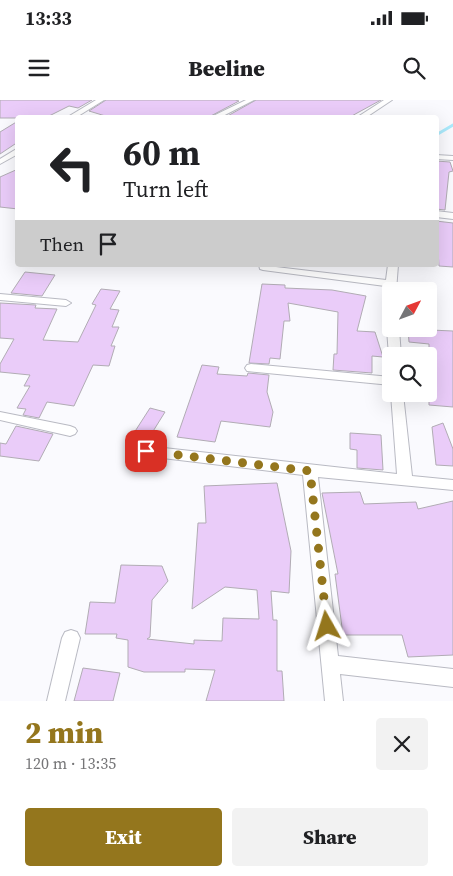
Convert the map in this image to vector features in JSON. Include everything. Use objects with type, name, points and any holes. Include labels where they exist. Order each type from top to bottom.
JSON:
[{"type":"street","points":[[74,115],[101,100]]},
{"type":"street","points":[[218,115],[251,100]]},
{"type":"street","points":[[363,115],[389,100]]},
{"type":"street","points":[[0,162],[15,152]]},
{"type":"street","points":[[439,157],[453,158]]},
{"type":"street","points":[[439,214],[453,216]]},
{"type":"street","points":[[263,267],[382,283]]},
{"type":"street","points":[[390,282],[393,267]]},
{"type":"street","points":[[0,297],[66,303]]},
{"type":"street","points":[[251,368],[382,380]]},
{"type":"street","points":[[398,402],[405,480]]},
{"type":"street","points":[[0,416],[70,431]]},
{"type":"street","points":[[146,451],[310,471],[453,485]]},
{"type":"street","points":[[310,471],[332,664],[334,701]]},
{"type":"street","points":[[56,701],[71,638]]},
{"type":"street","points":[[332,664],[453,678]]},
{"type":"building","points":[[0,100],[92,100],[78,108],[69,106],[51,115],[15,115],[15,118],[0,118]]},
{"type":"building","points":[[106,100],[239,101],[213,115],[102,115],[89,111]]},
{"type":"building","points":[[256,100],[381,100],[354,115],[229,115]]},
{"type":"building","points":[[15,123],[15,144],[0,154],[0,132]]},
{"type":"building","points":[[439,161],[450,162],[453,171],[449,172],[445,210],[439,209]]},
{"type":"building","points":[[15,170],[15,209],[0,207],[0,177]]},
{"type":"building","points":[[439,221],[453,223],[453,267],[439,266]]},
{"type":"building","points":[[25,272],[55,275],[42,296],[11,293]]},
{"type":"building","points":[[262,284],[285,285],[285,288],[332,290],[366,296],[357,331],[375,332],[382,357],[372,356],[372,373],[333,370],[334,354],[337,354],[338,312],[288,303],[290,321],[284,321],[280,359],[270,358],[269,364],[249,363]]},
{"type":"building","points":[[101,289],[120,291],[110,309],[119,310],[112,327],[119,327],[111,346],[115,346],[109,366],[93,365],[74,406],[47,402],[39,418],[23,415],[26,409],[17,408],[30,386],[24,386],[30,375],[0,372],[0,364],[14,339],[0,338],[0,303],[36,305],[35,308],[57,309],[43,340],[78,342],[96,305],[92,304]]},
{"type":"building","points":[[438,330],[453,331],[453,407],[429,405],[429,402],[437,402],[437,347],[429,347],[429,344],[409,342],[409,338],[438,338]]},
{"type":"building","points":[[202,365],[219,367],[217,374],[247,376],[248,373],[269,375],[267,392],[273,412],[270,427],[221,421],[215,442],[177,437]]},
{"type":"building","points":[[150,408],[165,412],[147,441],[132,436]]},
{"type":"building","points":[[443,423],[453,449],[453,466],[436,465],[432,427]]},
{"type":"building","points":[[16,426],[53,434],[39,461],[0,456],[0,443],[6,444]]},
{"type":"building","points":[[350,433],[381,435],[383,470],[357,468],[357,450],[350,449]]},
{"type":"building","points":[[277,483],[291,551],[289,593],[271,591],[273,620],[277,620],[277,671],[282,671],[284,701],[206,701],[215,670],[185,669],[185,672],[144,672],[128,667],[128,640],[116,638],[117,634],[85,634],[90,602],[115,603],[121,565],[162,566],[168,581],[152,600],[150,637],[147,639],[194,644],[194,640],[222,641],[223,618],[259,619],[257,590],[225,587],[192,609],[198,523],[206,523],[204,486]]},
{"type":"building","points":[[360,492],[364,504],[416,502],[418,509],[453,501],[453,655],[408,657],[402,635],[343,635],[335,574],[338,574],[322,493]]},
{"type":"building","points":[[83,668],[120,673],[113,701],[74,701]]},
{"type":"waterway","points":[[439,133],[453,125]]},
{"type":"route","points":[[146,451],[310,471],[327,626]]}]
